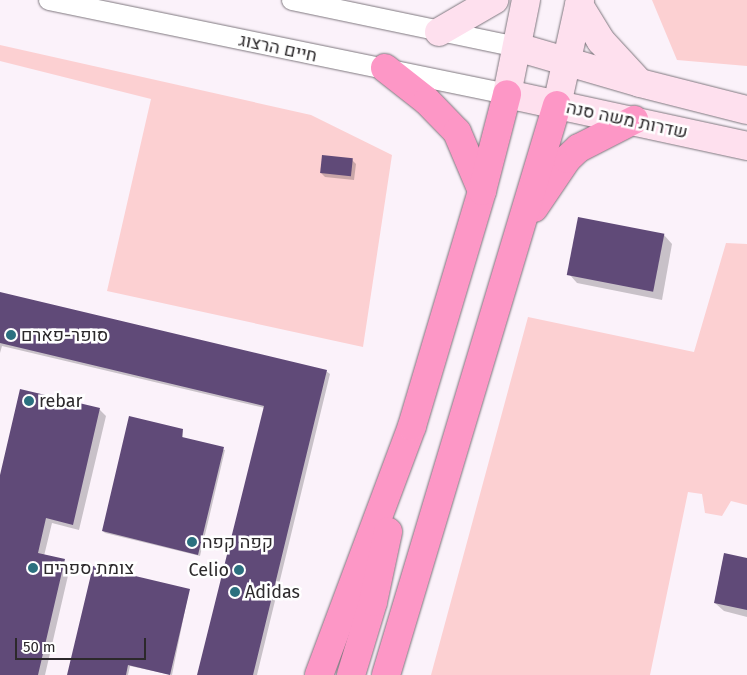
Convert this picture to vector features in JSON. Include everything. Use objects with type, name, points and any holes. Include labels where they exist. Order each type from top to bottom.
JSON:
[{"type":"highway","points":[[385,68],[427,101],[457,132],[482,191]]},
{"type":"highway","points":[[320,675],[412,426],[482,191],[507,94]]},
{"type":"highway","points":[[386,675],[516,234],[557,105]]},
{"type":"highway","points":[[516,234],[567,159],[579,148],[634,120]]},
{"type":"highway","points":[[351,675],[373,602],[412,426]]},
{"type":"highway","points":[[404,675],[449,463]]},
{"type":"main road","points":[[439,32],[468,18],[494,0]]},
{"type":"main road","points":[[507,94],[526,0]]},
{"type":"main road","points":[[557,105],[580,2]]},
{"type":"main road","points":[[580,2],[600,41],[640,83]]},
{"type":"main road","name":"שדרות משה סנה","points":[[517,47],[640,83],[747,110]]},
{"type":"main road","name":"שדרות משה סנה","points":[[507,94],[747,146]]},
{"type":"street","name":"חיים הרצוג","points":[[49,0],[507,94]]},
{"type":"street","points":[[292,0],[517,47]]},
{"type":"shaded area","points":[[652,0],[747,0],[747,66],[677,60]]},
{"type":"shaded area","points":[[0,45],[311,115],[392,155],[363,347],[107,291],[151,99],[0,61]]},
{"type":"shaded area","points":[[726,243],[747,244],[747,505],[731,501],[722,516],[705,513],[702,494],[688,492],[650,675],[431,675],[528,317],[694,352]]},
{"type":"building","points":[[322,155],[353,158],[351,176],[320,173]]},
{"type":"building","points":[[578,217],[664,234],[653,292],[567,275]]},
{"type":"building","points":[[0,292],[327,370],[253,675],[197,675],[264,406],[0,343]]},
{"type":"building","points":[[20,389],[100,408],[73,525],[46,518],[38,553],[65,559],[38,675],[0,675],[0,475]]},
{"type":"building","points":[[129,416],[183,429],[182,437],[224,447],[198,555],[102,531]]},
{"type":"building","points":[[724,553],[747,558],[747,610],[714,603]]},
{"type":"building","points":[[93,566],[190,589],[170,675],[128,665],[126,675],[67,675]]},
{"type":"place","name":"סופר-פארם","points":[[11,335]]},
{"type":"place","name":"rebar","points":[[29,401]]},
{"type":"place","name":"קפה קפה","points":[[192,542]]},
{"type":"place","name":"צומת ספרים","points":[[33,568]]},
{"type":"place","name":"Celio","points":[[239,570]]},
{"type":"place","name":"Adidas","points":[[235,592]]}]
